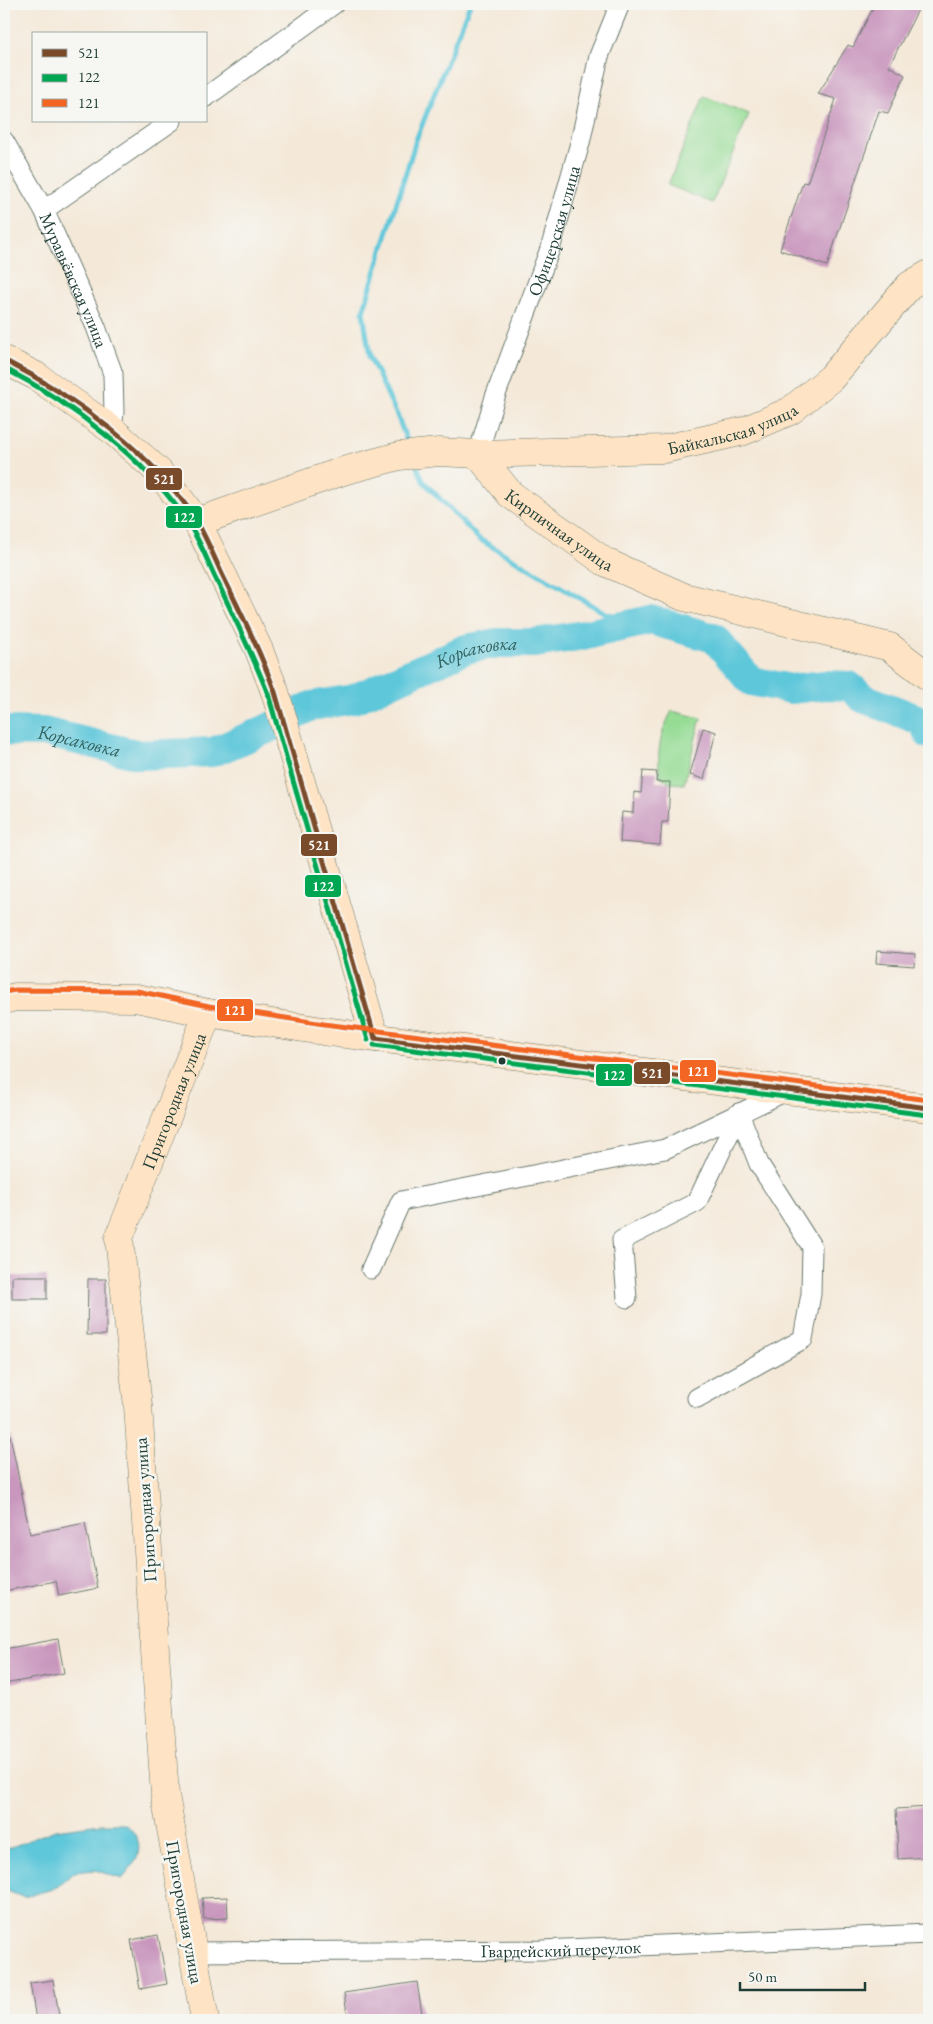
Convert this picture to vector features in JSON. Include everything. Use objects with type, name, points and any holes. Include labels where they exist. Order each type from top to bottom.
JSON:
[{"type":"street","points":[[208,95],[334,4]]},
{"type":"street","name":"Офицерская улица","points":[[478,454],[495,397],[551,246],[580,143],[599,56],[620,4]]},
{"type":"street","points":[[44,210],[171,122]]},
{"type":"street","name":"Муравьёвская улица","points":[[4,141],[44,210],[96,327],[113,374],[114,412],[112,430]]},
{"type":"street","name":"Байкальская улица","points":[[478,454],[664,449],[744,431],[790,411],[831,378],[910,285],[929,274]]},
{"type":"street","points":[[4,360],[36,376],[112,430],[159,472],[198,522],[259,650],[275,692],[331,892],[375,1038]]},
{"type":"street","points":[[198,522],[343,471],[398,456],[439,452],[478,454]]},
{"type":"street","name":"Кирпичная улица","points":[[478,454],[510,494],[605,562],[684,597],[890,647],[929,677]]},
{"type":"street","points":[[4,1000],[15,997],[136,998],[208,1013],[375,1038],[929,1108]]},
{"type":"street","name":"Пригородная улица","points":[[205,2020],[165,1795],[138,1406],[119,1238],[208,1013]]},
{"type":"street","points":[[371,1269],[401,1201],[665,1149],[790,1089]]},
{"type":"street","points":[[627,1298],[622,1240],[697,1202],[739,1113]]},
{"type":"street","points":[[697,1398],[803,1339],[811,1294],[812,1247],[759,1164],[739,1113]]},
{"type":"street","name":"Гвардейский переулок","points":[[192,1952],[541,1950],[929,1934]]},
{"type":"green space","points":[[704,96],[749,114],[712,203],[668,185]]},
{"type":"green space","points":[[672,711],[701,718],[684,784],[671,783],[660,776],[660,742]]},
{"type":"water","points":[[101,1824],[125,1824],[137,1838],[139,1845],[136,1858],[122,1879],[95,1870],[75,1872],[53,1889],[24,1897],[9,1892],[4,1880],[4,1850],[55,1830]]},
{"type":"building","points":[[875,4],[921,4],[889,66],[905,75],[888,113],[879,111],[827,266],[780,250],[803,182],[807,183],[836,99],[818,94],[848,45],[853,47]]},
{"type":"building","points":[[703,728],[716,732],[704,779],[690,775]]},
{"type":"building","points":[[643,771],[657,772],[656,782],[670,782],[668,822],[662,822],[660,845],[620,842],[622,812],[633,813],[634,792],[641,793]]},
{"type":"building","points":[[877,951],[915,954],[914,966],[876,963]]},
{"type":"building","points":[[12,1276],[47,1276],[47,1299],[12,1299]]},
{"type":"building","points":[[88,1279],[106,1279],[106,1335],[87,1335]]},
{"type":"building","points":[[10,1435],[30,1534],[85,1523],[98,1588],[59,1596],[56,1581],[4,1591],[4,1436]]},
{"type":"building","points":[[58,1639],[64,1673],[4,1684],[4,1649]]},
{"type":"building","points":[[929,1807],[929,1857],[898,1859],[896,1809]]},
{"type":"building","points":[[227,1897],[228,1918],[204,1919],[202,1898]]},
{"type":"building","points":[[158,1935],[167,1984],[140,1989],[131,1940]]},
{"type":"building","points":[[53,1980],[60,2020],[36,2020],[30,1983]]},
{"type":"building","points":[[417,1982],[422,2014],[381,2020],[348,2020],[344,1993]]},
{"type":"waterway","points":[[409,446],[370,357],[363,312],[416,140],[470,4]]},
{"type":"waterway","points":[[416,463],[423,481],[479,539],[607,614],[651,620]]},
{"type":"waterway","name":"Корсаковка","points":[[4,731],[44,732],[140,755],[213,752],[265,730],[311,706],[354,699],[466,649],[498,643],[535,643],[584,635],[651,620],[714,638],[751,681],[791,689],[825,685],[849,686],[863,698],[922,721],[929,734]]},
{"type":"transit line","name":"521","points":[[4,360],[57,391],[111,429],[160,474],[201,528],[250,632],[275,692],[375,1038]]},
{"type":"transit line","name":"122","points":[[4,368],[55,398],[81,416],[131,457],[173,502],[197,538],[243,635],[268,694],[368,1040]]},
{"type":"transit line","name":"121","points":[[4,992],[15,990],[137,991],[209,1006],[324,1024],[929,1100]]},
{"type":"transit line","name":"521","points":[[375,1038],[929,1108]]},
{"type":"transit line","name":"122","points":[[374,1045],[928,1115]]}]
